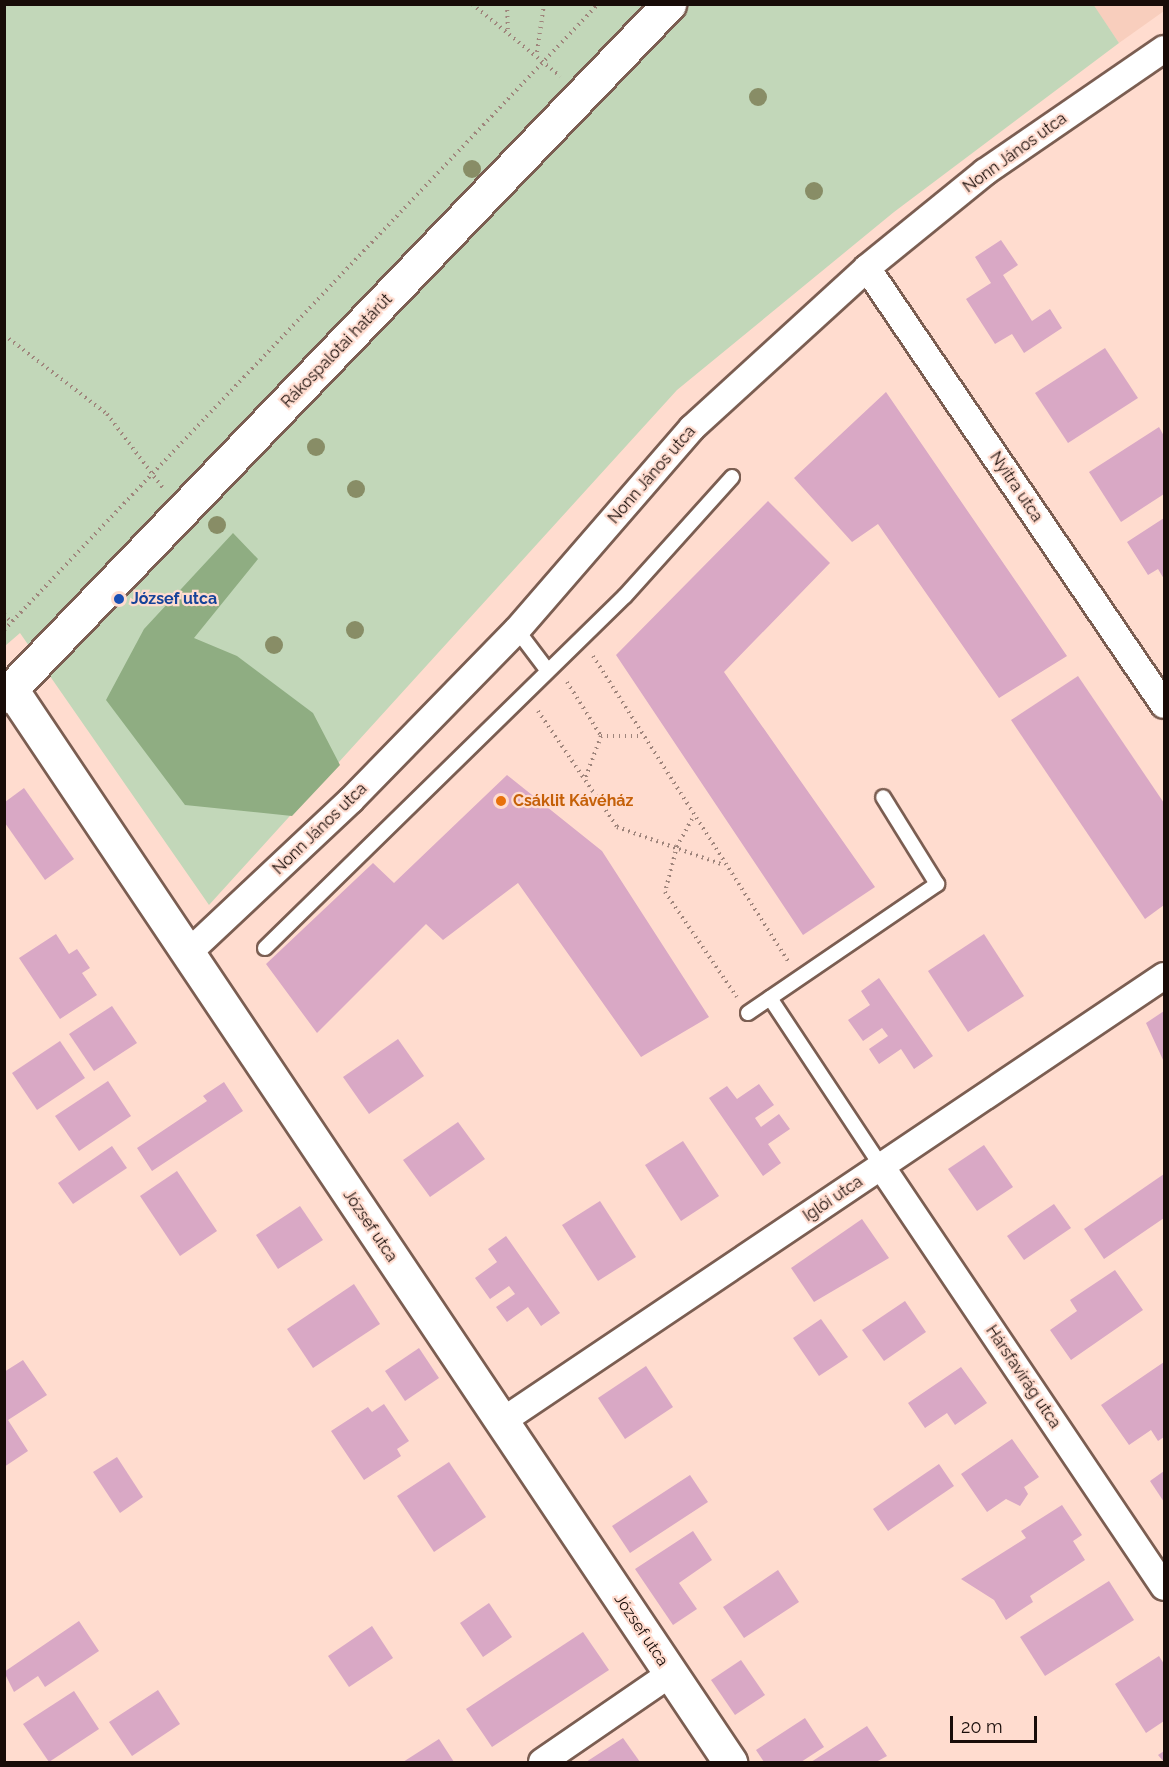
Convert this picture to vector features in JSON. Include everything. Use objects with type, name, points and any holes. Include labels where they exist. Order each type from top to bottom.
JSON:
[{"type":"street","name":"Rákospalotai határút","points":[[8,693],[669,4]]},
{"type":"street","name":"Nonn János utca","points":[[187,954],[351,800],[517,630],[692,428],[867,268],[985,172],[1164,49]]},
{"type":"street","name":"Nyitra utca","points":[[867,268],[1164,705]]},
{"type":"street","name":"József utca","points":[[8,693],[187,954],[730,1762]]},
{"type":"street","name":"Iglói utca","points":[[501,1422],[1164,976]]},
{"type":"street","name":"Hársfavirág utca","points":[[881,1166],[1164,1587]]},
{"type":"street","points":[[542,1762],[670,1674]]},
{"type":"lane","points":[[265,948],[582,638],[732,477]]},
{"type":"lane","points":[[517,630],[552,667]]},
{"type":"lane","points":[[748,1013],[937,885],[883,797]]},
{"type":"lane","points":[[770,998],[881,1166]]},
{"type":"path","points":[[472,4],[545,59],[580,99]]},
{"type":"path","points":[[507,4],[508,29]]},
{"type":"path","points":[[537,52],[544,4]]},
{"type":"path","points":[[4,630],[598,4]]},
{"type":"path","points":[[4,335],[106,414],[183,512]]},
{"type":"path","points":[[4,614],[11,622]]},
{"type":"path","points":[[582,638],[692,819],[799,978]]},
{"type":"path","points":[[552,667],[601,736]]},
{"type":"path","points":[[525,693],[617,827],[677,846],[723,864]]},
{"type":"path","points":[[601,736],[641,736]]},
{"type":"path","points":[[584,779],[601,736]]},
{"type":"path","points":[[692,819],[677,846],[665,892],[748,1013]]},
{"type":"shaded area","points":[[1093,5],[1164,5],[1164,11],[1119,43]]},
{"type":"green space","points":[[1093,4],[1119,43],[894,212],[677,390],[209,905],[20,633],[5,646],[5,5]]},
{"type":"green space","points":[[233,533],[258,559],[194,638],[237,656],[313,713],[340,765],[292,816],[185,805],[106,700],[144,629]]},
{"type":"building","points":[[1001,240],[1018,265],[1003,275],[1032,321],[1050,309],[1062,328],[1024,353],[1012,334],[995,344],[966,299],[991,283],[975,257]]},
{"type":"building","points":[[1105,348],[1138,398],[1068,443],[1035,393]]},
{"type":"building","points":[[886,392],[1067,656],[999,698],[878,524],[852,542],[794,478]]},
{"type":"building","points":[[1159,427],[1164,436],[1164,494],[1121,522],[1089,472]]},
{"type":"building","points":[[768,501],[830,563],[724,672],[875,887],[803,935],[616,655]]},
{"type":"building","points":[[1164,518],[1164,579],[1158,569],[1148,575],[1127,542]]},
{"type":"building","points":[[1078,676],[1164,803],[1164,905],[1145,919],[1011,720]]},
{"type":"building","points":[[507,775],[602,851],[709,1017],[641,1057],[518,883],[443,940],[426,924],[317,1033],[266,964],[373,863],[394,883]]},
{"type":"building","points":[[24,788],[74,859],[45,880],[5,823],[5,802]]},
{"type":"building","points":[[56,934],[69,954],[77,949],[90,968],[82,973],[97,995],[60,1019],[19,958]]},
{"type":"building","points":[[984,934],[1024,996],[968,1032],[928,971]]},
{"type":"building","points":[[879,978],[933,1056],[914,1069],[901,1049],[879,1064],[869,1049],[888,1036],[882,1028],[863,1041],[848,1020],[870,1005],[861,991]]},
{"type":"building","points":[[112,1006],[137,1043],[94,1071],[69,1034]]},
{"type":"building","points":[[1164,1011],[1164,1062],[1146,1023]]},
{"type":"building","points":[[398,1039],[424,1076],[369,1114],[343,1077]]},
{"type":"building","points":[[60,1041],[85,1078],[37,1110],[12,1073]]},
{"type":"building","points":[[108,1081],[131,1116],[79,1151],[55,1116]]},
{"type":"building","points":[[224,1082],[243,1111],[152,1171],[137,1148],[207,1101],[203,1096]]},
{"type":"building","points":[[759,1084],[774,1105],[755,1118],[761,1127],[779,1114],[790,1129],[768,1144],[781,1163],[763,1176],[709,1098],[727,1086],[737,1099]]},
{"type":"building","points":[[458,1122],[485,1159],[430,1197],[403,1160]]},
{"type":"building","points":[[683,1141],[719,1196],[681,1221],[645,1165]]},
{"type":"building","points":[[984,1145],[1013,1187],[977,1211],[948,1169]]},
{"type":"building","points":[[112,1146],[127,1168],[73,1204],[58,1183]]},
{"type":"building","points":[[177,1171],[217,1231],[180,1256],[140,1196]]},
{"type":"building","points":[[1164,1174],[1164,1218],[1104,1259],[1084,1229]]},
{"type":"building","points":[[600,1201],[636,1257],[598,1281],[562,1225]]},
{"type":"building","points":[[1054,1204],[1071,1228],[1024,1260],[1007,1236]]},
{"type":"building","points":[[300,1206],[323,1240],[278,1269],[256,1235]]},
{"type":"building","points":[[862,1219],[889,1258],[814,1302],[791,1268]]},
{"type":"building","points":[[506,1236],[560,1313],[541,1326],[528,1307],[507,1322],[496,1307],[515,1294],[509,1286],[490,1299],[475,1278],[497,1262],[488,1249]]},
{"type":"building","points":[[1115,1270],[1143,1310],[1071,1360],[1050,1330],[1077,1311],[1070,1300]]},
{"type":"building","points":[[354,1284],[380,1324],[313,1368],[287,1329]]},
{"type":"building","points":[[905,1301],[926,1332],[884,1361],[862,1330]]},
{"type":"building","points":[[821,1319],[848,1357],[819,1376],[793,1338]]},
{"type":"building","points":[[419,1348],[439,1378],[405,1401],[385,1371]]},
{"type":"building","points":[[23,1360],[47,1395],[8,1420],[28,1451],[4,1467],[4,1372]]},
{"type":"building","points":[[1164,1362],[1164,1437],[1158,1441],[1151,1430],[1129,1445],[1101,1405]]},
{"type":"building","points":[[646,1366],[673,1407],[625,1439],[598,1398]]},
{"type":"building","points":[[961,1367],[987,1403],[955,1425],[947,1413],[925,1428],[908,1403]]},
{"type":"building","points":[[384,1404],[409,1441],[397,1449],[401,1456],[364,1480],[331,1431],[368,1407],[372,1412]]},
{"type":"building","points":[[1012,1439],[1039,1477],[1024,1487],[1028,1494],[1020,1506],[1006,1499],[987,1512],[961,1474]]},
{"type":"building","points":[[117,1457],[143,1497],[120,1513],[93,1472]]},
{"type":"building","points":[[449,1462],[486,1517],[434,1552],[397,1496]]},
{"type":"building","points":[[939,1464],[954,1486],[888,1531],[873,1509]]},
{"type":"building","points":[[1164,1471],[1164,1502],[1150,1481]]},
{"type":"building","points":[[690,1475],[708,1502],[630,1553],[612,1526]]},
{"type":"building","points":[[1062,1505],[1082,1535],[1073,1541],[1085,1560],[1030,1596],[1033,1602],[1006,1620],[994,1600],[961,1579],[1026,1538],[1021,1531]]},
{"type":"building","points":[[693,1531],[712,1560],[679,1583],[697,1609],[673,1625],[635,1569]]},
{"type":"building","points":[[778,1570],[799,1602],[744,1638],[723,1607]]},
{"type":"building","points":[[1109,1581],[1134,1620],[1045,1676],[1020,1637]]},
{"type":"building","points":[[489,1603],[512,1637],[483,1657],[460,1623]]},
{"type":"building","points":[[79,1621],[99,1651],[45,1687],[38,1676],[14,1692],[4,1672]]},
{"type":"building","points":[[372,1626],[393,1658],[349,1687],[328,1656]]},
{"type":"building","points":[[583,1632],[609,1670],[492,1747],[466,1709]]},
{"type":"building","points":[[1159,1656],[1164,1664],[1164,1721],[1146,1733],[1115,1684]]},
{"type":"building","points":[[741,1660],[765,1695],[735,1715],[711,1680]]},
{"type":"building","points":[[158,1690],[180,1724],[132,1756],[109,1722]]},
{"type":"building","points":[[74,1691],[99,1729],[49,1762],[23,1724]]},
{"type":"building","points":[[805,1718],[824,1747],[801,1762],[764,1762],[756,1750]]},
{"type":"building","points":[[867,1726],[887,1756],[876,1762],[811,1762]]},
{"type":"building","points":[[623,1738],[640,1762],[586,1762]]},
{"type":"building","points":[[439,1739],[454,1762],[403,1762]]},
{"type":"building","points":[[1164,1751],[1164,1762],[1158,1755]]},
{"type":"place","name":"József utca","points":[[119,599]]},
{"type":"place","name":"Csáklit Kávéház","points":[[501,801]]}]
